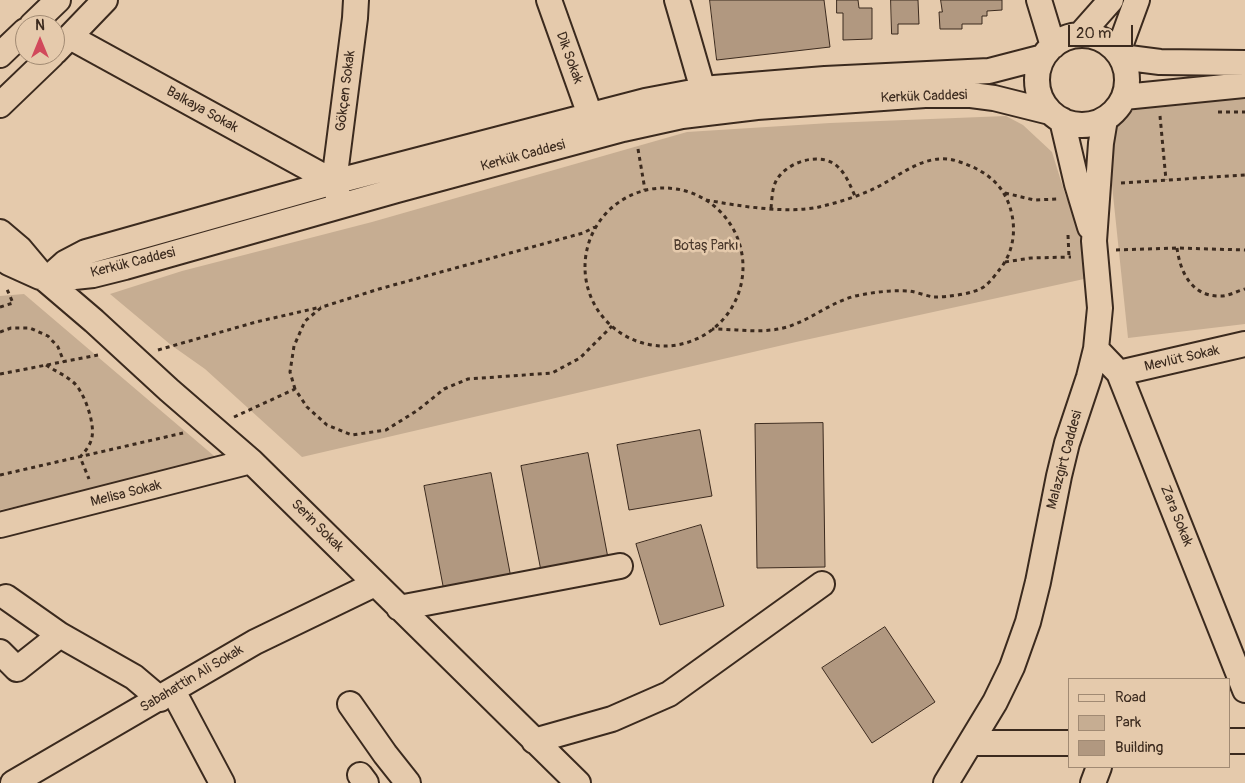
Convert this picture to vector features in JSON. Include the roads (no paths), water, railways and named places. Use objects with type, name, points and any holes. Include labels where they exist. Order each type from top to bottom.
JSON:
[{"type":"street","points":[[42,15],[58,0]]},
{"type":"street","points":[[65,41],[106,0]]},
{"type":"street","name":"Gökçen Sokak","points":[[334,182],[356,0]]},
{"type":"street","name":"Dik Sokak","points":[[549,0],[593,126]]},
{"type":"street","points":[[677,0],[705,101]]},
{"type":"street","points":[[1039,0],[1048,51]]},
{"type":"street","points":[[1080,35],[1111,0]]},
{"type":"street","points":[[1119,54],[1137,0]]},
{"type":"street","points":[[1080,35],[1094,37],[1107,42],[1119,54],[1127,74],[1127,86],[1124,97],[1116,110],[1105,119],[1091,124],[1076,125],[1056,116],[1043,102],[1038,91],[1037,80],[1039,68],[1048,51],[1066,38],[1080,35]]},
{"type":"street","points":[[0,55],[15,41]]},
{"type":"street","name":"Balkaya Sokak","points":[[65,46],[334,182]]},
{"type":"street","name":"Kerkük Caddesi","points":[[705,101],[825,79],[988,71],[1048,51]]},
{"type":"street","points":[[1119,54],[1160,62],[1245,63]]},
{"type":"street","points":[[0,105],[42,65]]},
{"type":"street","points":[[1124,97],[1245,85]]},
{"type":"street","name":"Kerkük Caddesi","points":[[46,280],[93,275],[126,268],[341,205],[593,126],[645,101],[811,103],[925,95],[971,95],[994,98],[1056,116]]},
{"type":"street","points":[[1056,116],[1095,249]]},
{"type":"street","name":"Malazgirt Caddesi","points":[[946,783],[995,702],[1012,667],[1028,622],[1061,468],[1096,349],[1100,308],[1095,249],[1100,143],[1105,119]]},
{"type":"street","name":"Kerkük Caddesi","points":[[46,280],[65,263],[86,252],[334,182],[593,126]]},
{"type":"street","points":[[334,182],[341,205]]},
{"type":"street","name":"Serin Sokak","points":[[0,232],[20,249],[46,280],[251,461],[578,783]]},
{"type":"street","name":"Serin Sokak","points":[[0,257],[46,280]]},
{"type":"street","name":"Mevlüt Sokak","points":[[1119,373],[1245,344]]},
{"type":"street","name":"Zara Sokak","points":[[1096,349],[1119,373],[1245,690]]},
{"type":"street","name":"Melisa Sokak","points":[[0,525],[251,461]]},
{"type":"street","points":[[399,608],[620,566]]},
{"type":"street","name":"Sabahattin Ali Sokak","points":[[13,783],[255,642],[375,584]]},
{"type":"street","points":[[534,741],[612,719],[669,694],[822,584]]},
{"type":"street","points":[[6,597],[60,635],[166,695],[222,783]]},
{"type":"street","points":[[0,652],[17,669],[60,635]]},
{"type":"street","points":[[350,704],[408,783]]},
{"type":"street","points":[[1230,741],[1245,741]]},
{"type":"street","points":[[971,743],[1068,743]]},
{"type":"street","points":[[1093,783],[1099,768]]},
{"type":"park label","name":"Botaş Parkı","points":[[706,246]]}]
